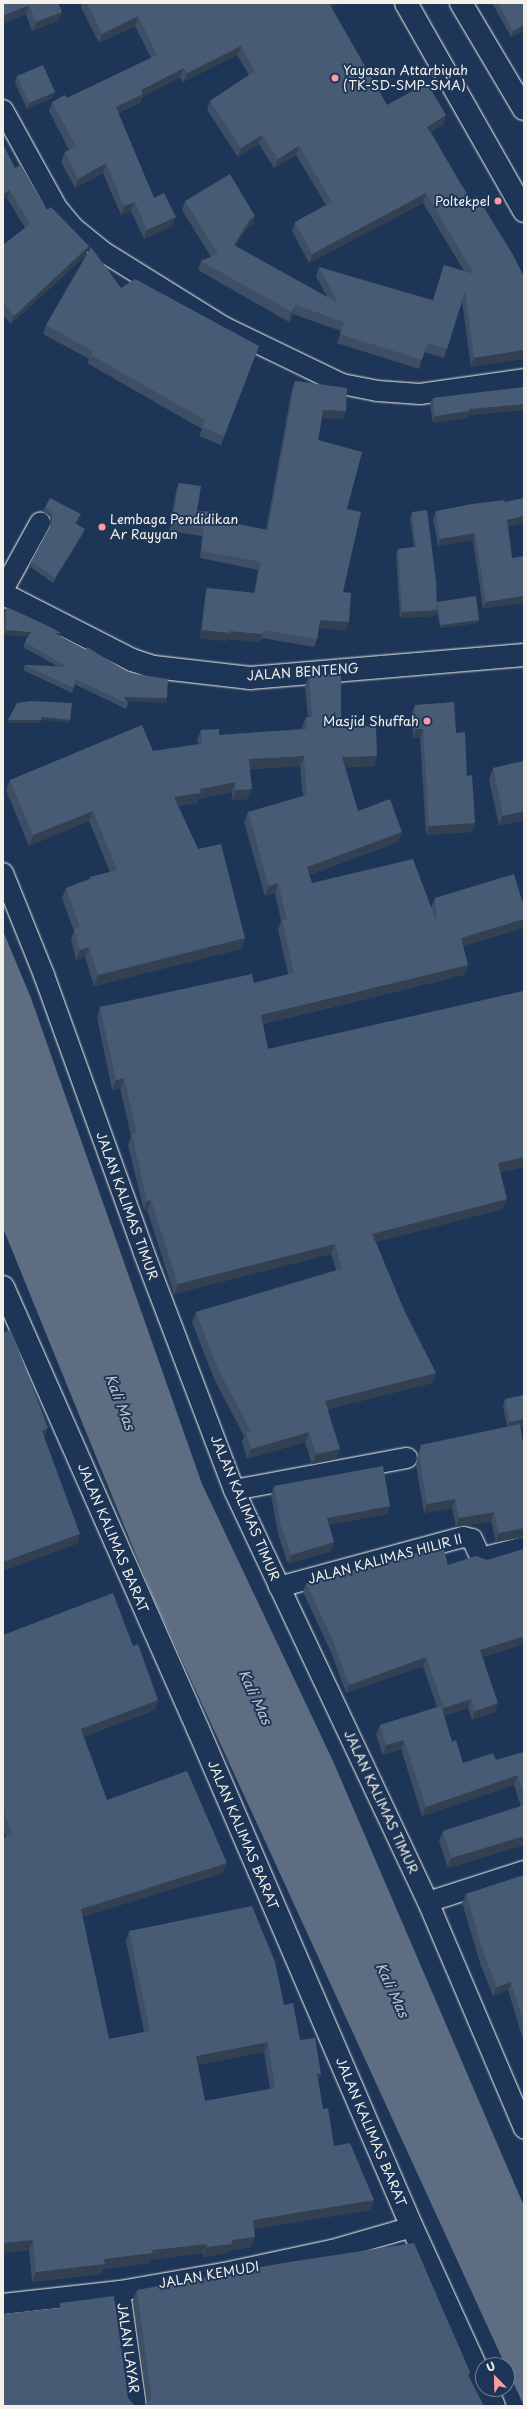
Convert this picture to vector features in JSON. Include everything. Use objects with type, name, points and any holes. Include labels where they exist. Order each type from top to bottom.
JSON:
[{"type":"main road","points":[[406,3],[524,211]]},
{"type":"main road","points":[[461,3],[524,109]]},
{"type":"main road","name":"JALAN BENTENG","points":[[3,594],[125,656],[154,667],[250,678],[524,655]]},
{"type":"main road","name":"JALAN KALIMAS BARAT","points":[[3,1287],[198,1729],[412,2228],[475,2366]]},
{"type":"street","points":[[3,110],[57,208],[74,228],[102,251],[224,327],[342,384],[378,391],[420,394],[524,379]]},
{"type":"street","points":[[3,590],[40,523]]},
{"type":"street","name":"JALAN KALIMAS TIMUR","points":[[3,873],[44,975],[144,1253],[234,1490],[428,1902],[524,2128]]},
{"type":"street","points":[[234,1490],[407,1458]]},
{"type":"street","name":"JALAN KALIMAS HILIR II","points":[[279,1587],[463,1537],[472,1539],[481,1558],[524,1547]]},
{"type":"street","points":[[428,1902],[524,1871]]},
{"type":"street","name":"JALAN KEMUDI","points":[[3,2304],[120,2290],[296,2258],[412,2228]]},
{"type":"street","name":"JALAN LAYAR","points":[[120,2290],[136,2406]]},
{"type":"water","name":"Kali Mas","points":[[3,931],[31,998],[202,1484],[333,1761],[524,2206],[524,2406],[515,2386],[515,2357],[502,2357],[154,1599],[3,1228]]},
{"type":"building","points":[[3,3],[58,3],[62,12],[36,22],[29,5],[3,16]]},
{"type":"building","points":[[87,3],[329,3],[387,105],[427,83],[446,115],[427,127],[471,200],[477,196],[513,255],[524,277],[524,350],[474,358],[465,291],[447,349],[427,343],[422,360],[340,334],[344,322],[296,305],[292,312],[201,261],[218,254],[185,201],[230,174],[255,216],[250,219],[234,245],[338,303],[319,267],[433,301],[444,265],[474,274],[426,193],[312,254],[295,222],[332,202],[299,146],[278,159],[262,135],[241,148],[210,101],[255,71],[241,46],[187,73],[184,68],[141,90],[143,94],[116,107],[154,198],[164,193],[176,217],[147,230],[135,202],[124,206],[106,163],[78,179],[65,152],[76,146],[52,102],[65,95],[67,98],[157,55],[138,16],[102,34]]},
{"type":"building","points":[[498,3],[524,3],[524,25],[513,31]]},
{"type":"building","points":[[43,65],[55,92],[29,103],[17,76]]},
{"type":"building","points":[[3,144],[15,168],[21,165],[47,210],[51,207],[89,246],[14,316],[3,302],[3,245],[30,224],[10,190],[3,194]]},
{"type":"building","points":[[91,247],[121,288],[135,279],[259,346],[224,436],[202,427],[205,420],[91,355],[93,351],[46,325]]},
{"type":"building","points":[[295,381],[347,388],[346,411],[323,410],[318,440],[362,452],[347,509],[361,512],[343,592],[351,593],[349,622],[320,620],[317,639],[263,630],[263,634],[202,630],[207,588],[255,593],[261,562],[202,551],[204,528],[172,523],[179,483],[201,486],[197,511],[218,512],[217,520],[268,530]]},
{"type":"building","points":[[524,387],[524,404],[469,409],[469,411],[435,416],[433,398]]},
{"type":"building","points":[[50,498],[81,514],[75,523],[85,529],[55,578],[31,562],[52,523],[52,513],[45,507]]},
{"type":"building","points":[[524,498],[524,516],[507,520],[512,558],[524,556],[524,596],[486,602],[475,533],[440,539],[436,511],[472,504],[504,500],[505,502]]},
{"type":"building","points":[[427,510],[436,581],[437,610],[402,612],[398,549],[416,547],[412,512]]},
{"type":"building","points":[[476,596],[479,620],[441,625],[437,602]]},
{"type":"building","points":[[7,607],[61,633],[54,633],[86,650],[87,647],[129,673],[168,679],[167,698],[124,697],[128,704],[75,679],[74,688],[25,665],[67,667],[25,642],[31,632],[6,630]]},
{"type":"building","points":[[341,673],[341,727],[376,726],[377,756],[342,757],[358,811],[390,799],[402,832],[307,867],[312,883],[413,859],[437,923],[435,898],[514,874],[524,907],[524,919],[461,938],[468,965],[261,1015],[268,1049],[524,991],[524,1157],[498,1163],[507,1199],[372,1234],[405,1312],[436,1373],[325,1401],[340,1449],[316,1454],[309,1432],[251,1449],[246,1432],[251,1431],[218,1369],[196,1312],[342,1269],[335,1244],[178,1284],[151,1200],[147,1201],[132,1135],[137,1134],[124,1078],[116,1080],[100,1007],[252,974],[254,983],[294,973],[282,920],[287,919],[278,883],[269,886],[248,812],[307,795],[304,756],[249,759],[252,789],[236,790],[235,782],[200,789],[201,793],[174,797],[198,849],[221,844],[245,938],[98,975],[89,947],[80,950],[74,929],[80,927],[66,888],[91,879],[90,877],[117,870],[93,811],[33,835],[10,780],[142,725],[153,751],[202,744],[201,730],[219,729],[219,735],[307,729],[306,717],[312,717],[309,676]]},
{"type":"building","points":[[30,701],[72,703],[70,720],[41,717],[41,720],[8,720],[17,703]]},
{"type":"building","points":[[454,702],[456,733],[465,732],[467,776],[472,775],[475,823],[429,826],[423,729],[416,729],[415,705]]},
{"type":"building","points":[[524,761],[524,811],[503,816],[493,768]]},
{"type":"building","points":[[11,1330],[48,1428],[42,1431],[80,1534],[3,1562],[3,1333]]},
{"type":"building","points":[[524,1395],[524,1419],[510,1422],[505,1399]]},
{"type":"building","points":[[520,1424],[524,1450],[524,1528],[499,1533],[494,1512],[459,1518],[455,1499],[427,1504],[419,1456],[421,1445]]},
{"type":"building","points":[[383,1466],[390,1506],[327,1518],[334,1542],[291,1555],[281,1526],[274,1486]]},
{"type":"building","points":[[443,1546],[448,1565],[476,1556],[487,1560],[524,1549],[524,1636],[480,1650],[498,1703],[475,1711],[471,1699],[444,1708],[426,1657],[349,1685],[334,1643],[306,1583]]},
{"type":"building","points":[[113,1593],[133,1646],[138,1644],[158,1700],[81,1729],[107,1800],[187,1771],[227,1863],[81,1909],[109,2039],[150,2031],[129,1931],[252,1906],[275,1962],[284,2005],[293,2003],[300,2040],[315,2038],[321,2074],[317,2074],[323,2109],[328,2108],[334,2146],[350,2143],[374,2200],[253,2220],[255,2237],[232,2240],[232,2244],[207,2247],[207,2244],[152,2250],[153,2253],[104,2259],[105,2264],[36,2272],[33,2240],[3,2243],[3,1838],[12,1834],[3,1809],[3,1635]],"holes":[[[268,2042],[275,2088],[205,2101],[196,2056]]]},
{"type":"building","points":[[441,1706],[452,1742],[456,1740],[463,1763],[493,1753],[496,1760],[524,1752],[524,1797],[518,1775],[426,1807],[404,1740],[386,1745],[380,1725]]},
{"type":"building","points":[[524,1805],[524,1836],[451,1858],[443,1831]]},
{"type":"building","points":[[524,1875],[524,2024],[511,1982],[497,1987],[485,1957],[466,1894]]},
{"type":"building","points":[[414,2243],[470,2372],[467,2373],[475,2389],[475,2397],[479,2397],[484,2406],[143,2406],[150,2401],[151,2394],[137,2290],[283,2263]]},
{"type":"building","points":[[114,2296],[128,2398],[135,2406],[3,2406],[3,2314],[60,2308],[60,2303]]},
{"type":"place","name":"Yayasan Attarbiyah (TK-SD-SMP-SMA)","points":[[335,78]]},
{"type":"place","name":"Poltekpel","points":[[498,201]]},
{"type":"place","name":"Lembaga Pendidikan Ar Rayyan","points":[[102,527]]},
{"type":"place","name":"Masjid Shuffah","points":[[427,721]]}]
